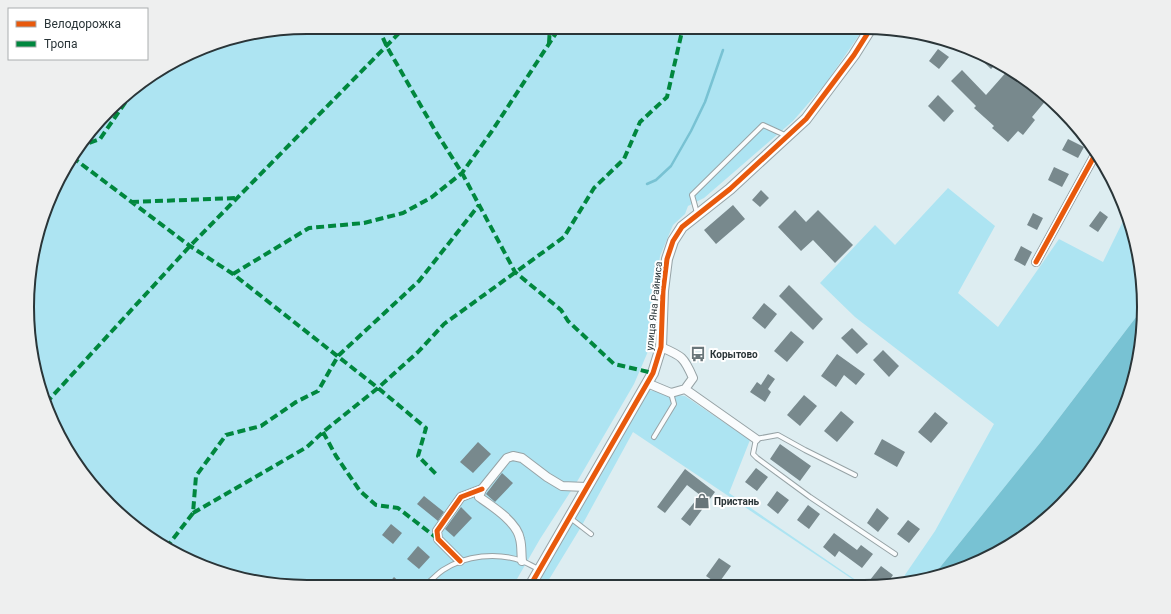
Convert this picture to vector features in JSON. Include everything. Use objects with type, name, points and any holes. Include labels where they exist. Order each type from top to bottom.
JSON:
[{"type":"street","name":"улица Яна Райниса","points":[[533,580],[653,373],[661,347],[663,291],[667,259],[673,241],[682,226],[730,188],[806,119],[854,55],[867,34]]},
{"type":"street","points":[[1036,262],[1093,159]]},
{"type":"street","points":[[647,383],[671,393],[686,389],[693,378],[686,362],[679,354],[661,347]]},
{"type":"street","points":[[686,389],[756,439]]},
{"type":"street","points":[[522,561],[520,538],[516,529],[501,513],[479,497],[482,490],[507,458],[513,456],[522,458],[547,477],[562,486],[586,488]]},
{"type":"street","points":[[460,561],[438,539],[437,532],[461,497],[482,490]]},
{"type":"lane","points":[[698,214],[692,195],[762,125],[788,136]]},
{"type":"lane","points":[[654,437],[674,404],[671,393]]},
{"type":"lane","points":[[855,475],[778,435],[756,439],[753,454],[757,458],[810,497],[895,554]]},
{"type":"lane","points":[[569,517],[590,534]]},
{"type":"lane","points":[[431,580],[443,570],[460,561],[488,556],[499,556],[522,561],[539,569]]},
{"type":"shaded area","points":[[307,34],[860,34],[826,83],[793,121],[704,198],[688,206],[685,214],[673,225],[660,256],[649,349],[634,384],[578,480],[540,539],[516,580],[307,580],[271,578],[219,566],[186,552],[141,524],[114,500],[90,473],[80,459],[62,428],[48,395],[36,343],[34,307],[36,271],[48,219],[62,186],[80,155],[90,141],[114,114],[141,90],[186,62],[219,48],[271,36]]},
{"type":"shaded area","points":[[948,188],[995,226],[958,293],[998,327],[1059,239],[1103,262],[1123,220],[1135,271],[1137,307],[1136,317],[1040,443],[938,570],[903,577],[935,531],[994,424],[855,317],[820,283],[875,225],[895,245]]},
{"type":"shaded area","points":[[1136,317],[1135,343],[1123,395],[1109,428],[1081,473],[1057,500],[1030,524],[1016,534],[985,552],[952,566],[938,570],[1040,443]]},
{"type":"shaded area","points":[[648,390],[685,396],[750,440],[729,493],[856,580],[854,580],[633,432],[581,527],[549,580],[539,580],[602,473]]},
{"type":"building","points":[[938,49],[949,57],[939,69],[929,61]]},
{"type":"building","points":[[983,61],[993,67],[991,69]]},
{"type":"building","points":[[962,70],[986,95],[1005,73],[1030,90],[1044,102],[1032,117],[1035,120],[1023,135],[1018,131],[1008,142],[992,128],[994,126],[974,108],[976,106],[951,81]]},
{"type":"building","points":[[938,95],[954,111],[944,122],[928,106]]},
{"type":"building","points":[[1068,139],[1084,147],[1078,158],[1062,150]]},
{"type":"building","points":[[1054,167],[1069,174],[1062,187],[1048,180]]},
{"type":"building","points":[[761,190],[769,198],[760,207],[752,200]]},
{"type":"building","points":[[733,205],[745,219],[716,244],[704,230]]},
{"type":"building","points":[[795,210],[806,222],[818,210],[853,245],[835,263],[813,240],[801,251],[778,227]]},
{"type":"building","points":[[1100,211],[1108,217],[1098,232],[1089,226]]},
{"type":"building","points":[[1033,213],[1043,218],[1037,230],[1027,225]]},
{"type":"building","points":[[1021,246],[1032,252],[1025,266],[1014,260]]},
{"type":"building","points":[[789,285],[823,319],[813,330],[779,296]]},
{"type":"building","points":[[764,303],[777,314],[765,329],[752,318]]},
{"type":"building","points":[[852,328],[868,344],[857,354],[841,338]]},
{"type":"building","points":[[791,331],[804,342],[787,362],[774,351]]},
{"type":"building","points":[[883,350],[899,366],[889,377],[873,360]]},
{"type":"building","points":[[837,354],[865,374],[856,385],[844,375],[836,387],[821,376]]},
{"type":"building","points":[[768,374],[775,379],[768,389],[771,392],[765,402],[750,392],[757,382],[761,385]]},
{"type":"building","points":[[804,395],[817,406],[800,426],[787,415]]},
{"type":"building","points":[[841,411],[854,422],[837,442],[824,431]]},
{"type":"building","points":[[935,412],[948,423],[931,443],[918,432]]},
{"type":"building","points":[[882,439],[905,452],[897,467],[874,454]]},
{"type":"building","points":[[478,442],[491,454],[473,473],[460,462]]},
{"type":"building","points":[[780,444],[811,466],[800,481],[770,459]]},
{"type":"building","points":[[756,468],[768,477],[757,491],[745,482]]},
{"type":"building","name":"Пристань","points":[[685,469],[715,492],[690,526],[681,519],[700,495],[687,485],[665,513],[657,507]]},
{"type":"building","points":[[502,473],[513,483],[495,502],[486,494]]},
{"type":"building","points":[[777,491],[789,500],[778,514],[767,505]]},
{"type":"building","points":[[424,496],[444,512],[438,521],[417,504]]},
{"type":"building","points":[[808,505],[820,514],[809,529],[797,520]]},
{"type":"building","points":[[461,507],[472,518],[454,537],[445,529]]},
{"type":"building","points":[[877,508],[889,518],[878,532],[867,523]]},
{"type":"building","points":[[908,520],[920,529],[909,543],[897,534]]},
{"type":"building","points":[[391,524],[402,533],[393,544],[382,535]]},
{"type":"building","points":[[834,533],[857,550],[861,545],[873,554],[862,568],[839,551],[835,557],[823,547]]},
{"type":"building","points":[[418,546],[430,557],[419,569],[407,559]]},
{"type":"building","points":[[719,558],[731,566],[721,580],[712,580],[706,576]]},
{"type":"building","points":[[881,566],[893,575],[891,579],[870,580]]},
{"type":"waterway","points":[[647,184],[656,180],[671,166],[691,131],[705,102],[723,50]]},
{"type":"marked path","points":[[381,34],[387,47],[436,132],[462,173],[515,272],[561,310],[568,321],[614,364],[653,373]]},
{"type":"marked path","points":[[50,399],[190,246],[398,34]]},
{"type":"marked path","points":[[549,43],[550,34]]},
{"type":"marked path","points":[[233,274],[309,228],[364,223],[403,213],[432,197],[462,173],[492,131],[555,34]]},
{"type":"marked path","points":[[193,513],[307,447],[323,432],[378,388],[418,352],[444,324],[564,237],[594,188],[624,159],[640,122],[667,97],[681,34]]},
{"type":"marked path","points":[[88,143],[100,139],[123,106]]},
{"type":"marked path","points":[[77,161],[190,246],[233,274],[378,388],[426,428],[418,456],[437,475]]},
{"type":"marked path","points":[[131,202],[237,198]]},
{"type":"marked path","points":[[170,543],[193,513],[196,476],[226,435],[261,426],[296,402],[318,391],[338,356],[419,281],[479,205]]},
{"type":"marked path","points":[[323,432],[336,456],[360,491],[376,505],[398,508],[438,539]]},
{"type":"cycle path","points":[[533,580],[653,373],[661,347],[663,291],[667,259],[673,241],[682,227],[730,189],[806,119],[854,55],[867,34]]},
{"type":"cycle path","points":[[1036,262],[1093,159]]},
{"type":"cycle path","points":[[460,561],[438,539],[437,531],[461,497],[482,489]]},
{"type":"place","name":"Корытово","points":[[698,354]]},
{"type":"place","name":"Пристань","points":[[702,501]]}]
